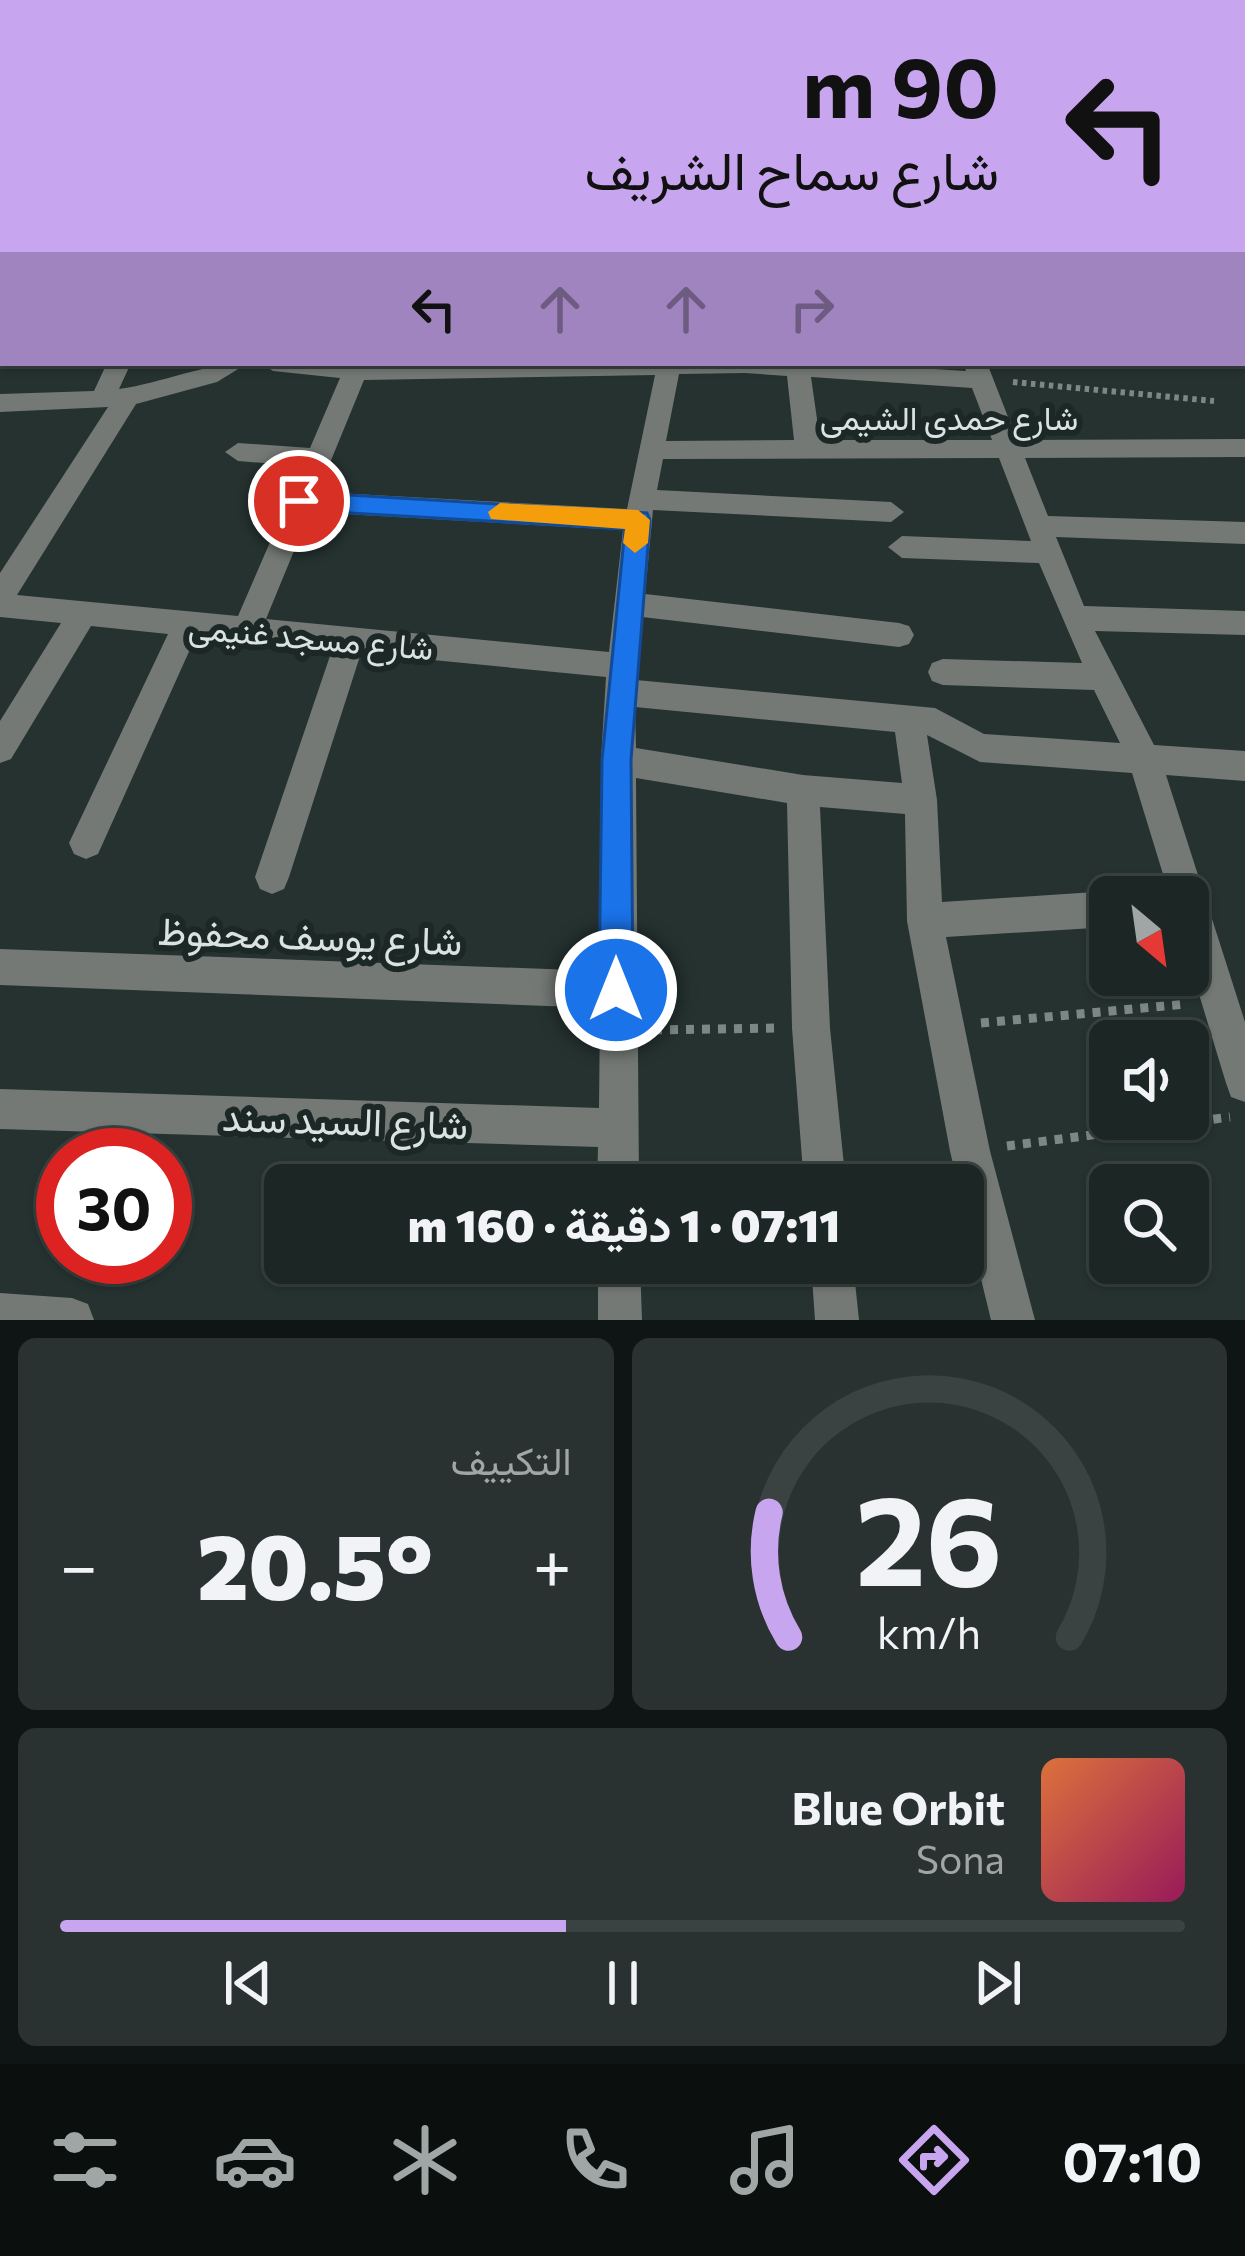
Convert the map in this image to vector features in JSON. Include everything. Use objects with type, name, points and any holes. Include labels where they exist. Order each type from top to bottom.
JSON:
[{"type":"street","points":[[0,601],[116,397],[118,366]]},
{"type":"street","points":[[0,403],[116,397],[190,386],[230,366]]},
{"type":"street","points":[[300,366],[355,372],[668,367],[978,371],[1075,618],[1144,758],[1181,876]]},
{"type":"street","points":[[618,1164],[621,679],[640,509],[668,367]]},
{"type":"street","points":[[798,368],[808,449]]},
{"type":"street","points":[[247,630],[355,372]]},
{"type":"street","name":"شارع حمدى الشيمى","points":[[653,450],[1245,448]]},
{"type":"street","points":[[238,452],[318,458]]},
{"type":"street","points":[[299,501],[891,512]]},
{"type":"street","points":[[902,547],[1245,533]]},
{"type":"street","name":"شارع مسجد غنيمى","points":[[0,601],[350,640],[944,725],[980,748],[1245,766]]},
{"type":"street","points":[[629,604],[899,634]]},
{"type":"street","points":[[0,749],[83,613]]},
{"type":"street","points":[[1075,618],[1245,623]]},
{"type":"street","points":[[86,843],[188,624]]},
{"type":"street","points":[[272,877],[350,640]]},
{"type":"street","points":[[943,672],[1100,676]]},
{"type":"street","points":[[909,721],[921,800],[925,921],[970,1151],[1013,1320]]},
{"type":"street","points":[[617,760],[802,790],[921,800]]},
{"type":"street","points":[[802,790],[811,1028],[823,1164]]},
{"type":"street","points":[[925,921],[1089,910]]},
{"type":"street","points":[[1209,965],[1245,1083]]},
{"type":"street","name":"شارع يوسف محفوظ","points":[[0,967],[616,990]]},
{"type":"street","name":"شارع السيد سند","points":[[0,1109],[617,1128]]},
{"type":"street","points":[[620,1284],[620,1320]]},
{"type":"street","points":[[834,1284],[837,1320]]},
{"type":"street","points":[[0,1315],[73,1320]]},
{"type":"path","points":[[978,371],[1214,401]]},
{"type":"path","points":[[944,1026],[1220,1001]]},
{"type":"path","points":[[616,1031],[811,1028]]},
{"type":"path","points":[[970,1151],[1245,1115]]},
{"type":"slow traffic","points":[[500,512],[638,520],[635,543]]},
{"type":"route","points":[[299,501],[638,520],[617,760],[616,990]]}]
